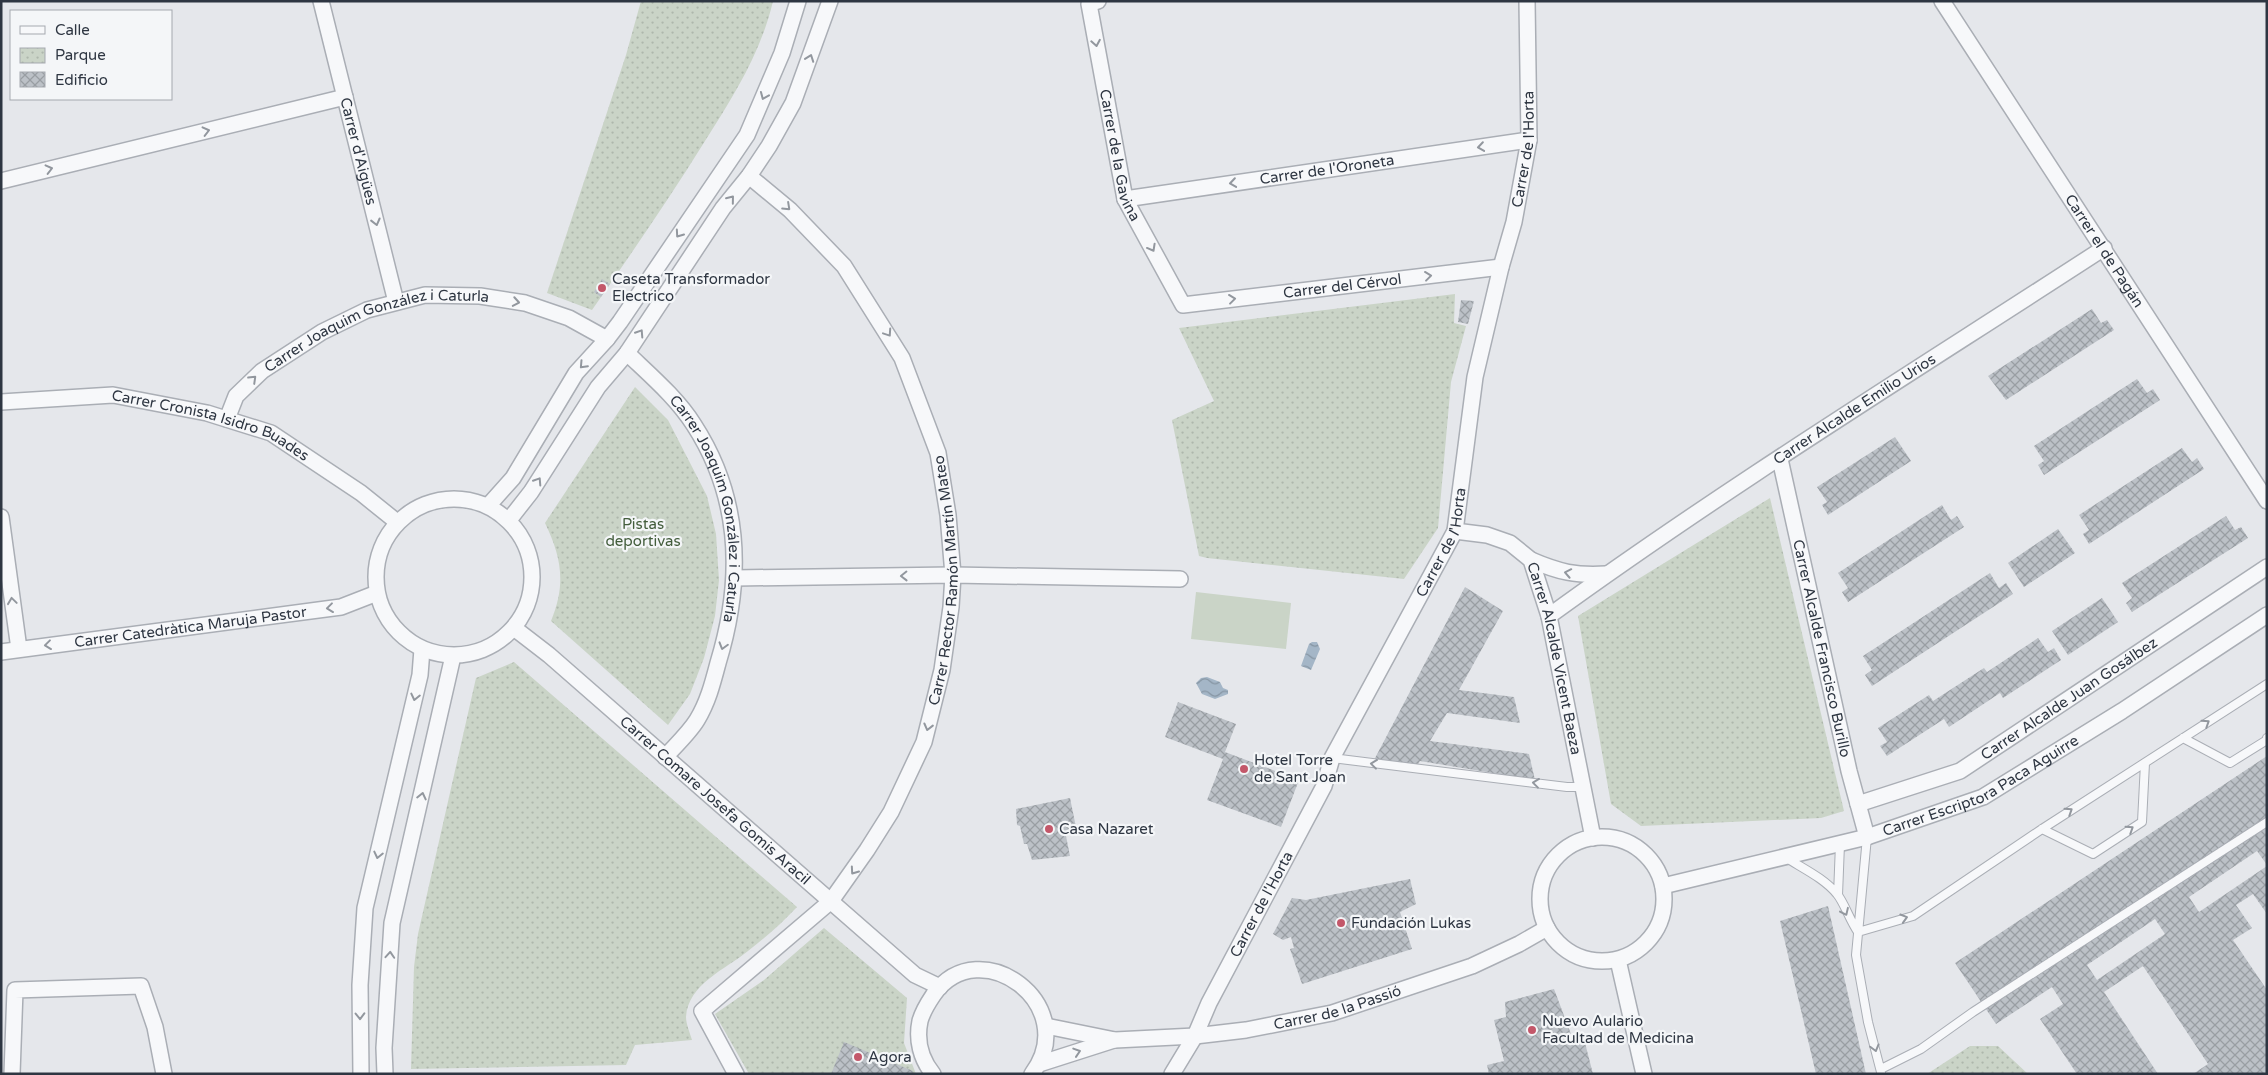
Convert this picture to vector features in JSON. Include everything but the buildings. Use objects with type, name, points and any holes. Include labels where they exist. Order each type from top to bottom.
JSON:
[{"type":"street","name":"Carrer d'Aigües","points":[[321,1],[396,302]]},
{"type":"street","points":[[488,506],[513,478],[576,373],[607,339],[747,135],[782,54],[798,1]]},
{"type":"street","points":[[509,520],[531,492],[598,387],[627,353],[724,208],[749,176],[793,104],[830,1]]},
{"type":"street","name":"Carrer de la Gavina","points":[[1098,1],[1089,4],[1125,199],[1183,305]]},
{"type":"street","name":"Carrer de l'Horta","points":[[1172,1074],[1196,1036],[1209,1003],[1324,786],[1332,758],[1455,531],[1475,377],[1501,267],[1514,222],[1529,140],[1527,1]]},
{"type":"street","name":"Carrer el de Pagán","points":[[1942,1],[2267,500]]},
{"type":"street","points":[[1,181],[345,97]]},
{"type":"street","name":"Carrer de l'Oroneta","points":[[1125,199],[1529,140]]},
{"type":"street","name":"Carrer Rector Ramón Martín Mateo","points":[[736,1074],[702,1011],[831,901],[855,870],[891,812],[924,742],[942,670],[951,607],[953,575],[948,515],[938,453],[895,345],[844,266],[785,205],[749,176]]},
{"type":"street","name":"Carrer Alcalde Emilio Urios","points":[[1549,616],[1606,574],[2104,248]]},
{"type":"street","name":"Carrer del Cérvol","points":[[1183,305],[1501,267]]},
{"type":"street","name":"Carrer Joaquim González i Caturla","points":[[227,419],[236,396],[262,371],[322,332],[367,310],[428,294],[480,296],[525,304],[568,318],[607,339]]},
{"type":"street","name":"Carrer Joaquim González i Caturla","points":[[627,353],[664,388],[694,424],[714,460],[728,506],[735,547],[735,578],[725,640],[708,698],[696,720],[665,757]]},
{"type":"street","name":"Carrer Cronista Isidro Buades","points":[[1,402],[113,395],[207,413],[227,419],[271,433],[361,493],[396,522]]},
{"type":"street","name":"Carrer Alcalde Francisco Burillo","points":[[1780,459],[1867,837]]},
{"type":"street","points":[[464,498],[488,506],[509,520],[521,536],[529,554],[532,573],[531,593],[525,611],[514,628],[502,640],[487,648],[470,654],[453,656],[422,649],[406,639],[393,626],[383,611],[376,594],[375,568],[382,544],[396,522],[415,508],[439,499],[464,498]]},
{"type":"street","points":[[1,517],[19,649]]},
{"type":"street","name":"Carrer Alcalde Vicent Baeza","points":[[1455,531],[1487,536],[1510,543],[1531,560],[1549,616],[1593,838]]},
{"type":"street","name":"Carrer Alcalde Emilio Urios","points":[[1531,560],[1560,572],[1581,576],[1606,574]]},
{"type":"street","name":"Carrer Alcalde Juan Gosálbez","points":[[1858,804],[1960,771],[2267,568]]},
{"type":"street","points":[[735,578],[953,575],[1180,579]]},
{"type":"street","name":"Carrer Catedràtica Maruja Pastor","points":[[1,652],[341,607],[376,594]]},
{"type":"street","name":"Carrer Escriptora Paca Aguirre","points":[[1663,886],[1867,837],[1983,797],[2122,711],[2267,615]]},
{"type":"street","name":"Carrer Comare Josefa Gomis Aracil","points":[[514,628],[831,901],[914,975],[940,987]]},
{"type":"street","points":[[361,1074],[360,985],[365,908],[420,676],[422,649]]},
{"type":"street","points":[[385,1074],[384,1048],[392,923],[453,656]]},
{"type":"street","points":[[1593,838],[1610,838],[1628,842],[1644,853],[1656,868],[1663,886],[1665,904],[1661,922],[1652,938],[1639,950],[1618,960],[1605,962],[1587,960],[1571,953],[1557,942],[1547,928],[1540,908],[1541,887],[1548,868],[1559,854],[1574,844],[1593,838]]},
{"type":"street","name":"Carrer de la Passió","points":[[1046,1026],[1115,1040],[1196,1036],[1246,1030],[1332,1013],[1472,966],[1519,944],[1547,928]]},
{"type":"street","points":[[1618,960],[1644,1074]]},
{"type":"street","points":[[934,1074],[926,1066],[920,1048],[918,1029],[923,1011],[940,987],[964,973],[983,970],[1002,973],[1019,982],[1033,995],[1042,1011],[1046,1026],[1046,1046],[1036,1069]]},
{"type":"street","name":"Carrer Comare Josefa Gomis Aracil","points":[[914,975],[929,1002]]},
{"type":"street","points":[[12,1074],[16,990],[141,986],[155,1027],[164,1074]]},
{"type":"street","name":"Carrer de la Passió","points":[[1036,1069],[1115,1040]]},
{"type":"lane","points":[[1858,932],[1913,916],[2042,829],[2267,684]]},
{"type":"lane","points":[[2183,738],[2230,763],[2267,738]]},
{"type":"lane","points":[[1332,758],[1558,786],[1584,787]]},
{"type":"lane","points":[[2042,829],[2093,854],[2142,822],[2145,762]]},
{"type":"lane","points":[[1867,837],[1856,955],[1868,1022],[1881,1071],[1921,1049],[1982,1006],[2267,822]]},
{"type":"lane","points":[[1838,895],[1840,844]]},
{"type":"lane","points":[[1785,857],[1824,882],[1838,895],[1848,918],[1858,932]]},
{"type":"green space","points":[[641,1],[773,1],[754,57],[736,91],[678,184],[592,310],[547,293],[626,55]]},
{"type":"green space","points":[[1455,294],[1454,323],[1466,326],[1451,382],[1438,528],[1404,579],[1199,556],[1172,420],[1214,401],[1179,328]]},
{"type":"green space","name":"Pistas deportivas","points":[[635,387],[668,420],[707,496],[716,534],[719,580],[715,616],[704,658],[690,694],[668,725],[551,621],[559,595],[560,572],[555,548],[545,523]]},
{"type":"green space","points":[[1770,498],[1844,811],[1821,818],[1641,826],[1611,804],[1578,616]]},
{"type":"green space","points":[[1196,592],[1291,603],[1286,649],[1191,639]]},
{"type":"green space","points":[[514,662],[797,907],[780,924],[739,958],[709,978],[693,995],[688,1005],[686,1017],[692,1040],[635,1045],[626,1065],[411,1069],[414,967],[418,934],[476,678]]},
{"type":"green space","points":[[824,928],[907,998],[904,1043],[916,1074],[749,1074],[715,1014],[764,980]]},
{"type":"green space","points":[[1970,1046],[1998,1046],[2028,1074],[1927,1074]]},
{"type":"water","points":[[1317,642],[1320,649],[1311,670],[1301,666],[1309,644]]},
{"type":"water","points":[[1207,677],[1220,682],[1223,688],[1228,690],[1228,694],[1215,699],[1202,694],[1196,683],[1201,678]]},
{"type":"place","name":"Caseta Transformador Electrico","points":[[602,288]]},
{"type":"place","name":"Hotel Torre de Sant Joan","points":[[1244,769]]},
{"type":"place","name":"Casa Nazaret","points":[[1049,829]]},
{"type":"place","name":"Fundación Lukas","points":[[1341,923]]},
{"type":"place","name":"Nuevo Aulario Facultad de Medicina","points":[[1532,1030]]},
{"type":"place","name":"Agora","points":[[858,1057]]}]
